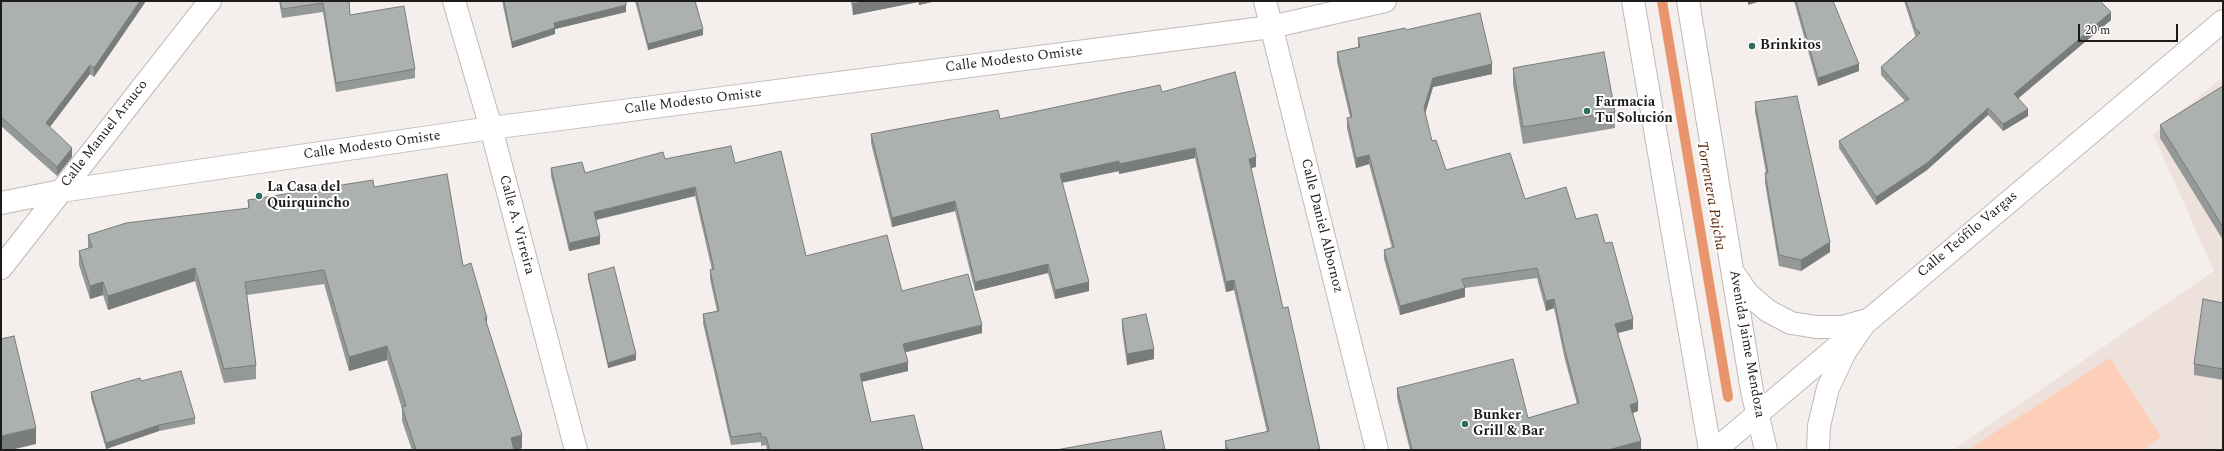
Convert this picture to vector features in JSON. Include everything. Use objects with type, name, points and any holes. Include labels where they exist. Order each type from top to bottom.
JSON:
[{"type":"street","name":"Calle Manuel Arauco","points":[[1,268],[210,1]]},
{"type":"street","name":"Calle A. Virreira","points":[[454,1],[491,128],[576,450]]},
{"type":"street","name":"Calle Daniel Albornoz","points":[[1265,1],[1377,450]]},
{"type":"street","name":"Calle Modesto Omiste","points":[[1,203],[61,191],[491,128],[1271,27],[1385,1]]},
{"type":"street","points":[[1633,1],[1710,450]]},
{"type":"street","name":"Avenida Jaime Mendoza","points":[[1688,1],[1752,391],[1766,450]]},
{"type":"street","name":"Calle Teófilo Vargas","points":[[1715,450],[1867,320],[2223,21]]},
{"type":"street","points":[[1733,273],[1748,294],[1763,307],[1791,323],[1816,327],[1842,327],[1867,320]]},
{"type":"street","points":[[1818,450],[1819,426],[1828,388],[1845,352],[1867,320]]},
{"type":"shaded area","points":[[2223,77],[2223,450],[1953,450],[2214,271],[2153,134]]},
{"type":"shaded area","points":[[2110,358],[2161,437],[2142,450],[1968,450]]},
{"type":"building","points":[[1,1],[140,1],[94,68],[90,65],[46,123],[72,148],[57,167],[1,117]]},
{"type":"building","points":[[280,1],[349,1],[350,15],[404,6],[415,69],[336,83],[323,3],[282,9]]},
{"type":"building","points":[[504,1],[626,1],[626,5],[554,23],[555,28],[512,42]]},
{"type":"building","points":[[637,1],[695,1],[703,29],[648,44]]},
{"type":"building","points":[[853,1],[866,1],[853,4]]},
{"type":"building","points":[[1796,1],[1833,1],[1859,64],[1818,78]]},
{"type":"building","points":[[1906,1],[2100,1],[2111,12],[2014,94],[2028,109],[2003,124],[1988,108],[1927,163],[1876,197],[1839,141],[1909,99],[1881,67],[1920,33],[1915,28]]},
{"type":"building","points":[[1480,13],[1492,64],[1433,78],[1424,108],[1432,141],[1436,140],[1446,170],[1510,153],[1525,199],[1566,187],[1576,219],[1597,214],[1605,243],[1612,242],[1633,319],[1615,324],[1638,402],[1630,405],[1641,441],[1608,450],[1412,450],[1397,388],[1513,359],[1528,418],[1579,403],[1565,351],[1554,299],[1546,301],[1537,268],[1462,279],[1465,288],[1400,306],[1384,250],[1394,247],[1369,155],[1356,158],[1347,118],[1352,117],[1337,52],[1360,47],[1358,38],[1405,28],[1406,30]]},
{"type":"building","points":[[1604,52],[1615,112],[1523,127],[1513,68]]},
{"type":"building","points":[[1235,72],[1256,157],[1249,159],[1283,308],[1288,307],[1320,450],[1228,450],[1225,441],[1269,431],[1234,280],[1226,282],[1195,148],[1119,164],[1119,161],[1060,174],[1089,282],[1055,290],[1048,264],[975,282],[955,201],[892,218],[871,134],[998,110],[1000,119],[1160,85],[1162,92]]},
{"type":"building","points":[[2223,86],[2223,227],[2160,125]]},
{"type":"building","points":[[1797,96],[1830,242],[1801,260],[1779,255],[1765,173],[1768,173],[1755,102]]},
{"type":"building","points":[[731,146],[735,163],[781,151],[806,256],[887,235],[902,291],[968,274],[982,325],[903,344],[908,362],[860,374],[871,422],[914,415],[923,450],[770,450],[766,437],[761,437],[761,433],[731,437],[703,314],[719,311],[710,270],[714,269],[695,187],[594,212],[600,236],[569,243],[551,168],[582,162],[585,173],[663,152],[665,159]]},
{"type":"building","points":[[447,174],[463,266],[471,263],[487,318],[485,318],[522,435],[511,438],[514,450],[416,450],[402,407],[406,406],[387,346],[349,357],[324,270],[245,282],[256,365],[224,369],[195,268],[108,296],[103,282],[90,286],[79,251],[92,247],[88,235],[126,223],[249,208],[248,200],[373,180],[374,187]]},
{"type":"building","points":[[614,267],[636,354],[608,363],[588,274]]},
{"type":"building","points":[[2203,299],[2223,303],[2223,369],[2194,364]]},
{"type":"building","points":[[1146,314],[1154,349],[1127,354],[1122,319]]},
{"type":"building","points":[[14,336],[36,428],[1,436],[1,339]]},
{"type":"building","points":[[181,371],[195,418],[159,425],[106,443],[91,392],[140,378],[141,381]]},
{"type":"building","points":[[1161,431],[1165,450],[1056,450]]},
{"type":"waterway","name":"Torrentera Pajcha","points":[[1662,1],[1728,397]]},
{"type":"place","name":"Brinkitos","points":[[1752,46]]},
{"type":"place","name":"Farmacia Tu Solución","points":[[1587,111]]},
{"type":"place","name":"La Casa del Quirquincho","points":[[259,196]]},
{"type":"place","name":"Bunker Grill & Bar","points":[[1465,424]]}]
